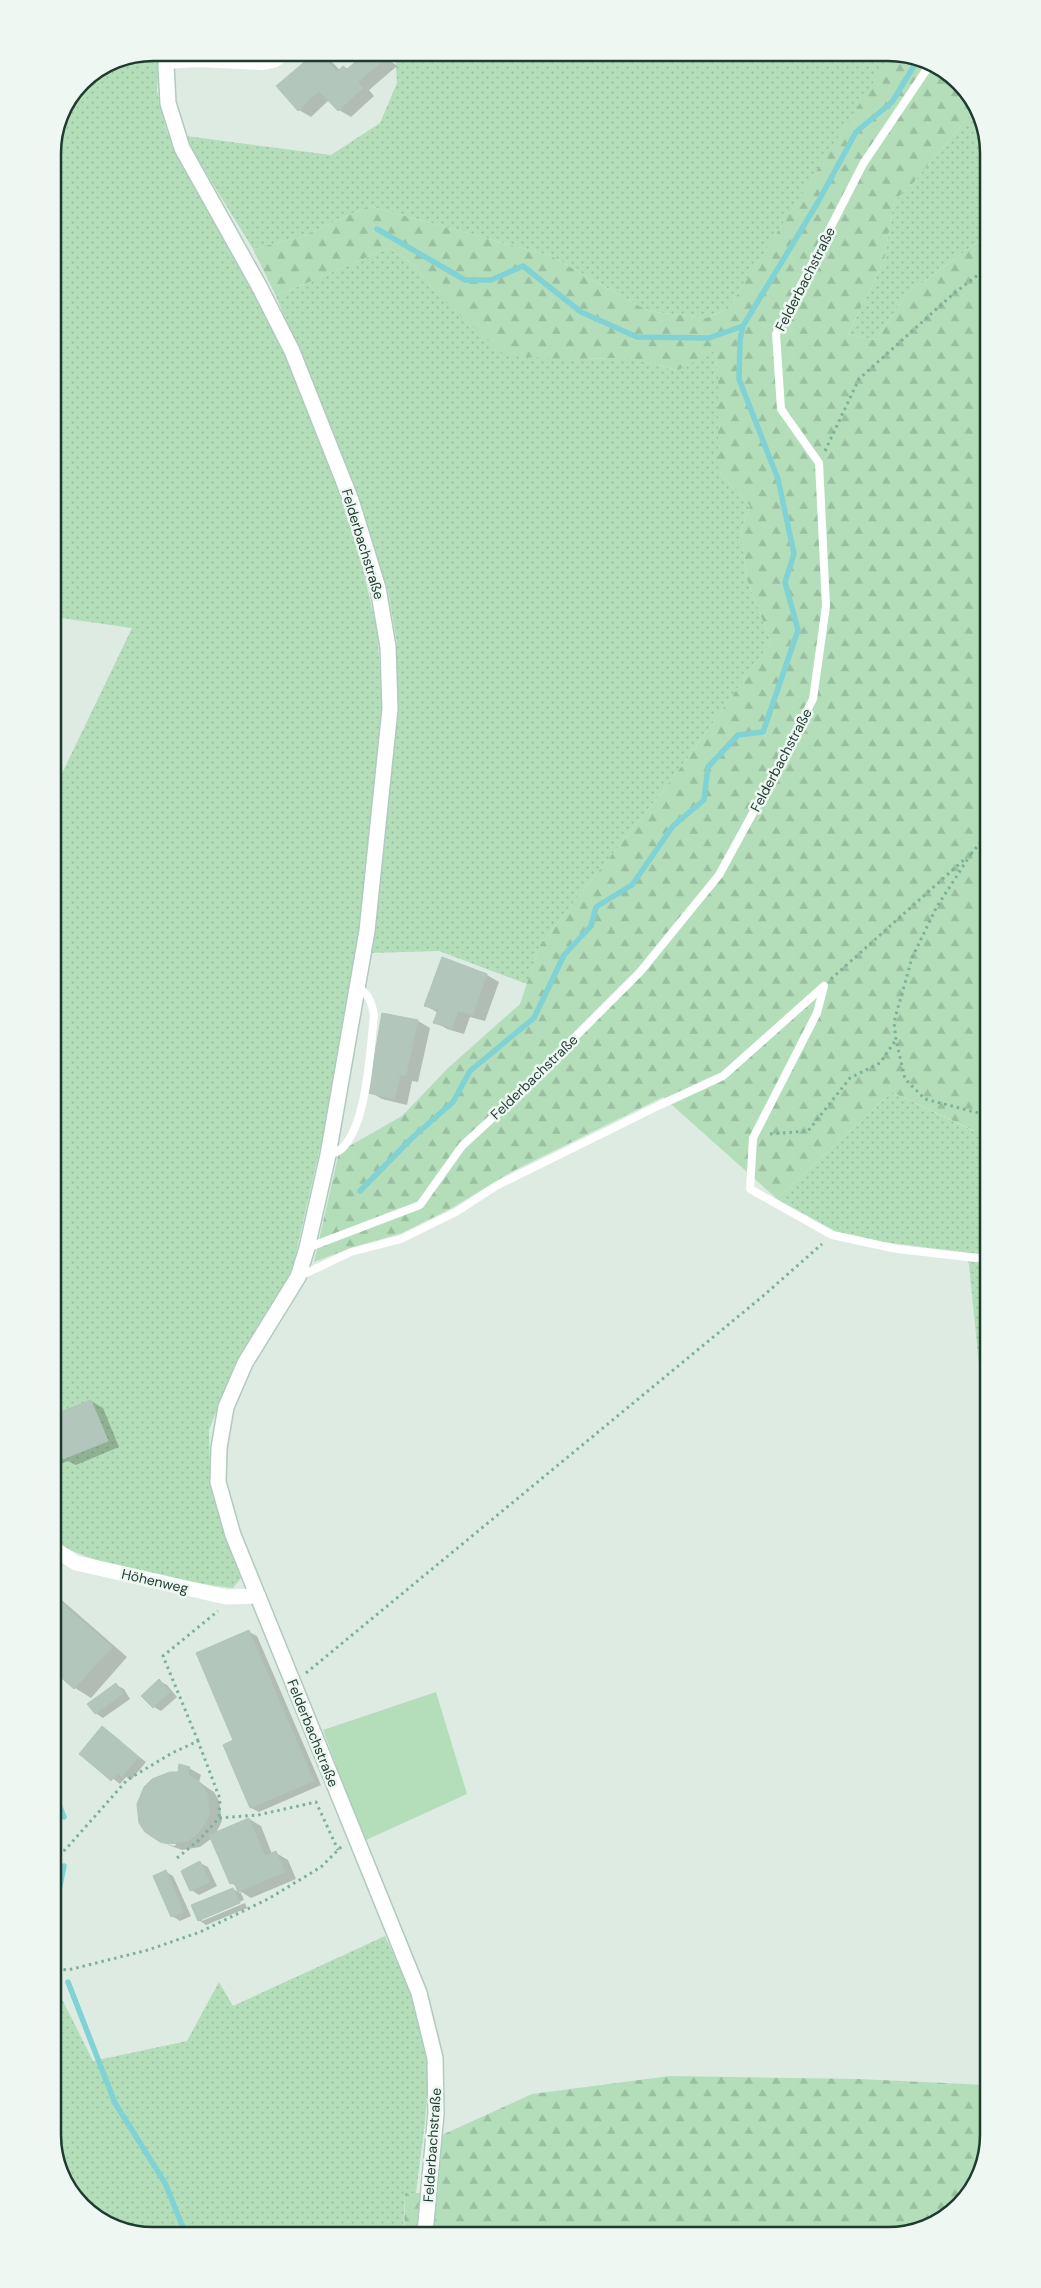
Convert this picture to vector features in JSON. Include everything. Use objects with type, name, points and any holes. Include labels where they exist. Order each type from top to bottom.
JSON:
[{"type":"street","name":"Felderbachstraße","points":[[167,61],[168,103],[182,148],[259,286],[292,351],[351,500],[378,588],[388,647],[390,709],[367,931],[328,1155],[307,1248],[298,1277],[245,1363],[226,1407],[219,1448],[218,1482],[233,1535],[419,1993],[436,2058],[436,2113],[426,2227]]},
{"type":"street","name":"Höhenweg","points":[[61,1553],[76,1563],[226,1597],[258,1596]]},
{"type":"lane","points":[[182,61],[263,66],[279,61]]},
{"type":"lane","name":"Felderbachstraße","points":[[307,1248],[420,1205],[462,1146],[511,1101],[640,972],[719,875],[777,769],[812,700],[826,606],[819,463],[781,409],[776,334],[864,164],[926,70]]},
{"type":"lane","points":[[328,1155],[337,1152],[346,1145],[362,1107],[374,1016],[372,1002],[366,993],[357,986]]},
{"type":"lane","points":[[824,986],[817,1013],[753,1138],[750,1189],[832,1235],[897,1249],[980,1258]]},
{"type":"lane","points":[[298,1277],[351,1252],[401,1239],[456,1212],[496,1186],[723,1076],[824,986]]},
{"type":"path","points":[[819,463],[860,379],[952,295],[980,274]]},
{"type":"path","points":[[980,843],[936,908],[912,958],[894,1022],[904,1079],[925,1099],[980,1113]]},
{"type":"path","points":[[824,986],[971,854]]},
{"type":"path","points":[[765,1134],[808,1131],[850,1078],[880,1063],[896,1040]]},
{"type":"path","points":[[293,1683],[763,1296],[832,1235]]},
{"type":"path","points":[[177,1858],[199,1840],[219,1818],[220,1799],[163,1656],[236,1597]]},
{"type":"path","points":[[61,1851],[65,1850],[127,1780],[172,1753],[198,1741]]},
{"type":"path","points":[[219,1818],[258,1815],[316,1802],[338,1850]]},
{"type":"path","points":[[61,1969],[68,1970],[148,1950],[200,1932],[268,1899],[321,1867],[354,1836]]},
{"type":"green space","points":[[159,61],[157,91],[167,132],[187,172],[249,278],[283,347],[336,484],[362,565],[377,630],[382,703],[361,919],[323,1135],[293,1266],[274,1305],[225,1389],[209,1430],[210,1483],[241,1578],[233,1588],[142,1573],[98,1561],[61,1546],[61,775],[132,628],[61,618],[61,147],[64,129],[71,112],[80,97],[97,80],[129,64]]},
{"type":"green space","points":[[396,61],[888,61],[728,309],[705,318],[648,311],[551,256],[369,206],[303,236],[253,249],[195,155],[186,136],[331,155],[380,123],[397,83]]},
{"type":"green space","points":[[887,61],[917,66],[944,80],[953,88],[971,114],[914,182],[894,201],[884,261],[848,334],[875,340],[907,294],[980,240],[980,1131],[975,1131],[892,1092],[777,1199],[663,1097],[513,1171],[452,1208],[402,1233],[351,1248],[314,1262],[339,1152],[402,1116],[448,1068],[520,1004],[540,945],[676,774],[771,642],[747,579],[741,530],[750,506],[718,471],[718,374],[715,351],[678,370],[627,358],[567,359],[505,356],[435,292],[413,264],[389,248],[276,296],[253,249],[303,236],[369,206],[551,256],[648,311],[706,318],[728,309]]},
{"type":"green space","points":[[971,114],[977,129],[980,153],[980,240],[907,294],[875,340],[848,334],[884,261],[894,201],[914,182]]},
{"type":"green space","points":[[389,248],[413,264],[435,292],[567,359],[628,358],[677,370],[715,350],[718,374],[718,471],[750,506],[741,530],[747,579],[771,642],[676,774],[540,945],[527,984],[439,951],[369,953],[396,717],[397,644],[388,591],[358,497],[276,296]]},
{"type":"green space","points":[[892,1092],[974,1131],[980,1131],[980,1254],[883,1242],[835,1231],[777,1199]]},
{"type":"green space","points":[[968,1261],[980,1262],[980,1375]]},
{"type":"green space","points":[[436,1692],[467,1794],[364,1841],[323,1730]]},
{"type":"green space","points":[[385,1936],[417,2012],[422,2027],[427,2059],[426,2109],[416,2193],[405,2193],[403,2227],[147,2227],[124,2222],[112,2217],[97,2208],[77,2186],[66,2164],[62,2147],[61,1997],[93,2061],[187,2041],[219,1982],[233,2006]]},
{"type":"green space","points":[[670,2076],[859,2079],[980,2085],[979,2147],[973,2170],[953,2200],[929,2217],[912,2224],[900,2226],[404,2227],[405,2193],[438,2193],[442,2135],[532,2094]]},
{"type":"building","points":[[306,61],[327,61],[337,72],[343,66],[347,69],[356,61],[382,61],[358,82],[363,88],[338,111],[319,91],[298,111],[276,86]]},
{"type":"building","points":[[442,957],[487,974],[473,1015],[458,1011],[452,1028],[433,1023],[438,1010],[424,1006]]},
{"type":"building","points":[[382,1013],[418,1020],[406,1076],[400,1075],[395,1099],[368,1093]]},
{"type":"building","points":[[91,1400],[108,1441],[63,1459],[61,1454],[61,1412]]},
{"type":"building","points":[[61,1602],[112,1647],[74,1689],[61,1678]]},
{"type":"building","points":[[249,1630],[314,1781],[250,1808],[223,1745],[233,1740],[196,1653]]},
{"type":"building","points":[[159,1679],[170,1692],[153,1708],[141,1696]]},
{"type":"building","points":[[116,1683],[123,1694],[95,1714],[87,1704]]},
{"type":"building","points":[[102,1726],[119,1740],[96,1768],[79,1754]]},
{"type":"building","points":[[119,1740],[139,1757],[122,1777],[118,1773],[111,1781],[96,1768]]},
{"type":"building","points":[[179,1764],[190,1767],[188,1774],[202,1784],[207,1793],[210,1814],[203,1827],[188,1841],[169,1844],[160,1842],[145,1832],[139,1823],[137,1804],[144,1787],[152,1779],[170,1772],[178,1772]]},
{"type":"building","points":[[249,1818],[265,1856],[276,1851],[285,1872],[238,1892],[234,1882],[230,1884],[209,1835]]},
{"type":"building","points":[[200,1861],[210,1882],[190,1891],[181,1871]]},
{"type":"building","points":[[166,1870],[184,1912],[171,1917],[153,1876]]},
{"type":"building","points":[[233,1888],[240,1903],[198,1921],[191,1905]]},
{"type":"waterway","points":[[360,1191],[413,1137],[453,1102],[470,1071],[534,1018],[564,955],[591,926],[596,907],[632,885],[673,826],[704,800],[708,767],[738,735],[763,732],[798,630],[785,582],[794,554],[778,479],[739,379],[740,340],[743,326],[818,202],[856,132],[892,102],[914,65]]},
{"type":"waterway","points":[[377,229],[465,280],[491,280],[523,266],[581,312],[637,337],[709,338],[743,326]]},
{"type":"waterway","points":[[61,1810],[64,1817]]},
{"type":"waterway","points":[[61,1881],[64,1866]]},
{"type":"waterway","points":[[68,1982],[115,2103],[165,2183],[183,2227]]}]
